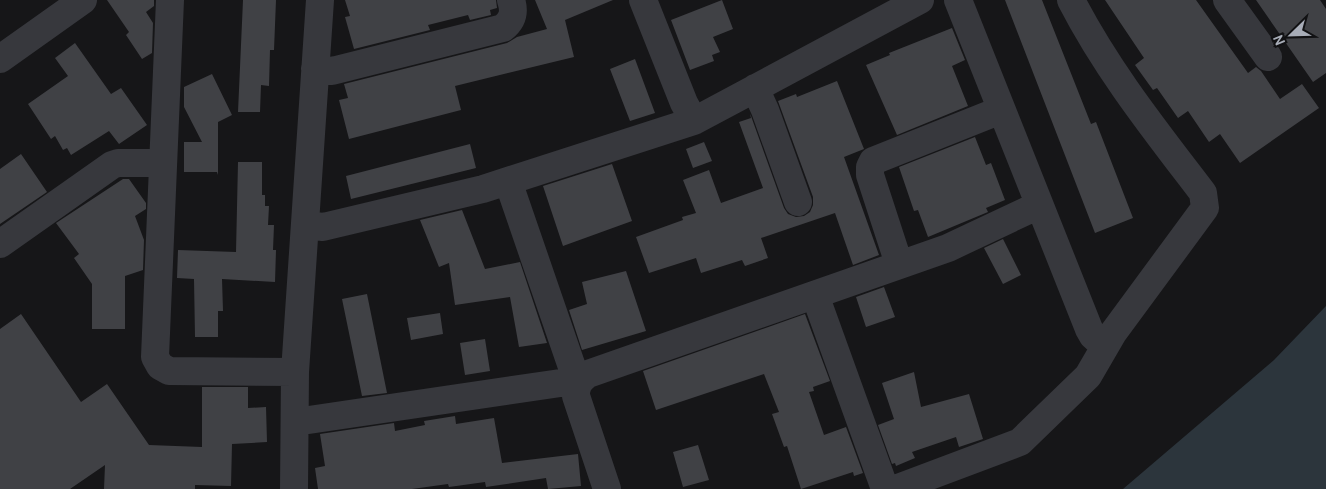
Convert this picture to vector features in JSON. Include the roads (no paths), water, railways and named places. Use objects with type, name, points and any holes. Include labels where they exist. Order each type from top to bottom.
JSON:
[{"type":"street","points":[[0,59],[83,0]]},
{"type":"street","points":[[170,0],[162,162],[157,361],[164,370],[169,371],[295,372]]},
{"type":"street","points":[[294,489],[295,372],[320,0]]},
{"type":"street","points":[[315,69],[332,71],[503,28],[510,22],[513,15],[511,0]]},
{"type":"street","points":[[643,0],[684,103],[694,121]]},
{"type":"street","points":[[306,225],[323,227],[342,223],[508,181],[694,121],[920,0]]},
{"type":"street","points":[[958,0],[1089,329],[1093,336],[1104,346]]},
{"type":"street","points":[[895,489],[1020,442],[1088,376],[1104,346],[1202,213],[1206,203],[1202,193],[1114,74],[1092,41],[1071,0]]},
{"type":"street","points":[[1226,0],[1268,57]]},
{"type":"street","points":[[755,88],[766,110],[798,202]]},
{"type":"street","points":[[899,264],[870,175],[870,167],[873,161],[1001,110]]},
{"type":"street","points":[[0,244],[112,165],[118,163],[162,162]]},
{"type":"street","points":[[508,181],[572,367],[581,380]]},
{"type":"street","points":[[607,489],[576,396],[576,387],[588,374],[948,248],[1039,205]]},
{"type":"street","points":[[815,295],[885,489]]},
{"type":"street","points":[[295,422],[581,380]]}]
